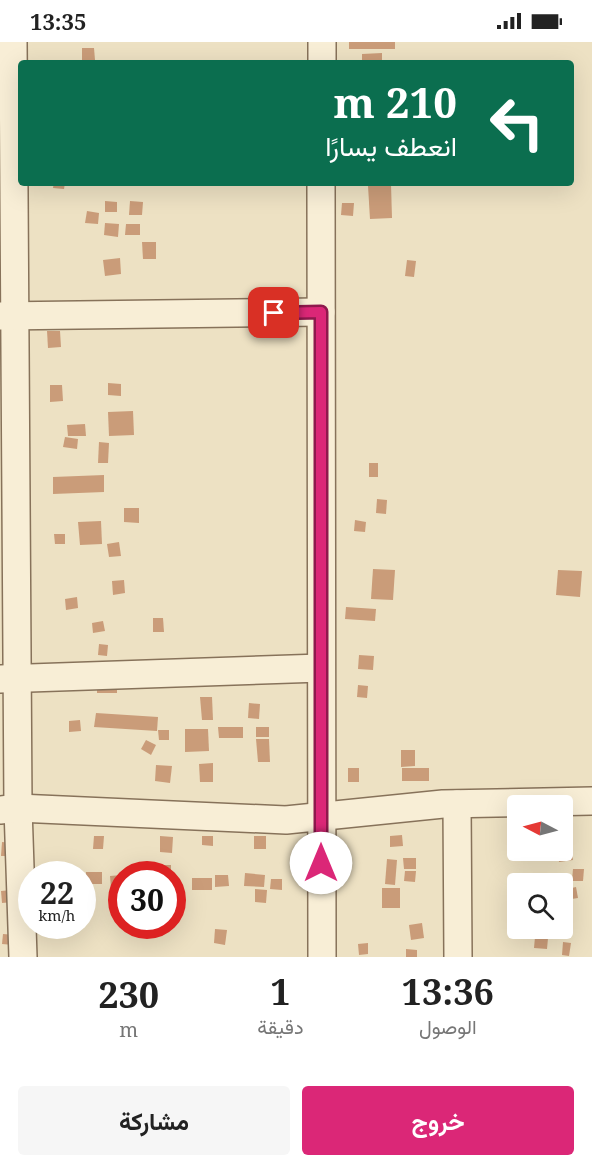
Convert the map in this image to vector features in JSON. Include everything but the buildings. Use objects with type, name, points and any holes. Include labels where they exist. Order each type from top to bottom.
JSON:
[{"type":"street","points":[[13,42],[7,316],[9,809],[23,957]]},
{"type":"street","points":[[322,42],[322,60]]},
{"type":"street","points":[[321,186],[321,957]]},
{"type":"street","points":[[7,316],[321,312]]},
{"type":"street","points":[[8,680],[321,668]]},
{"type":"street","points":[[9,809],[286,820],[457,804],[592,801]]},
{"type":"street","points":[[457,804],[459,957]]},
{"type":"route","points":[[274,313],[321,312],[321,863]]}]
